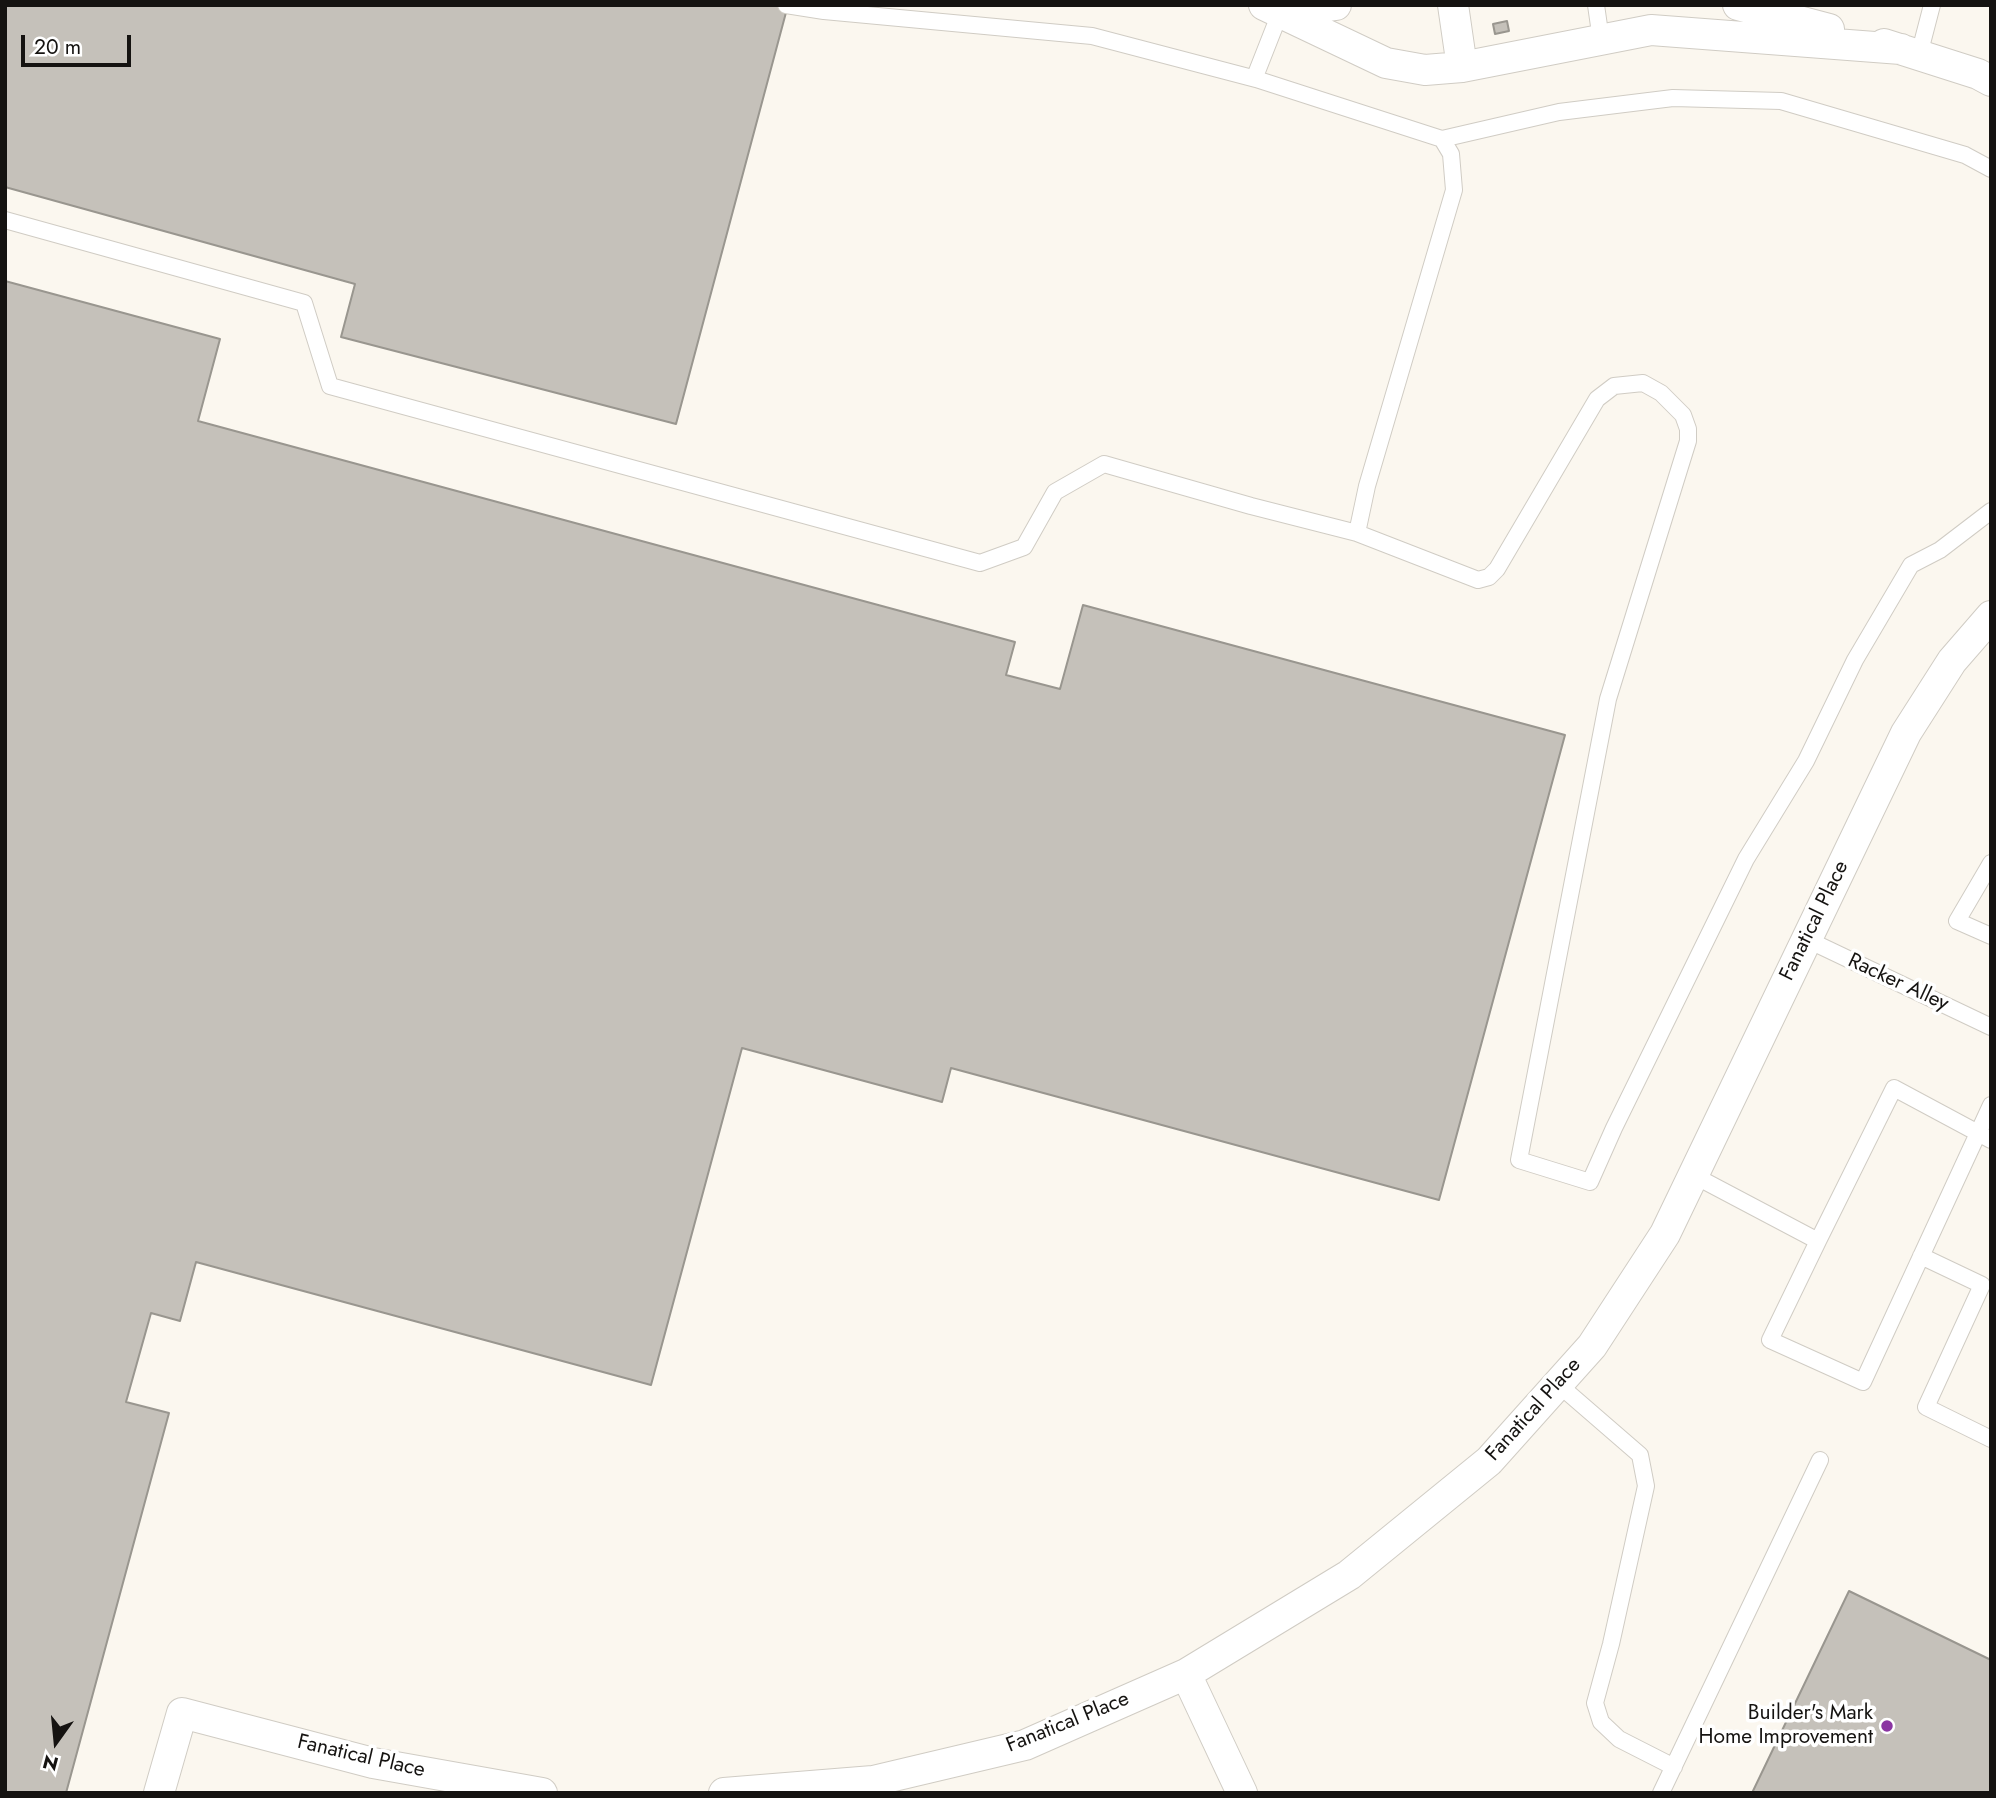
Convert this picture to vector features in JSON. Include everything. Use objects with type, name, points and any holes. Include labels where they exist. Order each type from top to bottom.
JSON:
[{"type":"street","points":[[1272,9],[1336,5]]},
{"type":"street","points":[[1453,5],[1461,67]]},
{"type":"street","points":[[1738,5],[1910,52],[1986,76]]},
{"type":"street","points":[[1272,9],[1386,63],[1425,70],[1461,67],[1651,30],[1910,52]]},
{"type":"street","name":"Fanatical Place","points":[[724,1793],[873,1781],[1025,1745],[1186,1674],[1349,1575],[1489,1461],[1592,1346],[1665,1234],[1906,733],[1952,661],[1991,616]]},
{"type":"street","points":[[1186,1674],[1242,1793]]},
{"type":"street","name":"Fanatical Place","points":[[159,1793],[182,1713],[373,1763],[542,1793]]},
{"type":"lane","points":[[786,5],[824,11],[1092,36],[1256,79],[1442,139],[1559,113],[1673,98],[1781,101],[1965,155],[1991,169]]},
{"type":"lane","points":[[1596,5],[1601,40]]},
{"type":"lane","points":[[1910,52],[1933,5]]},
{"type":"lane","points":[[1256,79],[1272,9]]},
{"type":"lane","points":[[1357,533],[1367,486],[1454,190],[1451,154],[1442,139]]},
{"type":"lane","points":[[5,220],[304,303],[330,386],[980,563],[1024,547],[1055,492],[1104,464],[1357,533],[1478,580],[1489,577],[1497,569],[1597,399],[1614,386],[1643,383],[1661,393],[1683,415],[1688,441],[1608,699],[1519,1160],[1590,1182],[1746,859],[1806,761],[1855,660],[1911,565],[1940,550],[1991,511]]},
{"type":"lane","points":[[1991,863],[1957,921],[1991,936]]},
{"type":"lane","name":"Racker Alley","points":[[1806,939],[1991,1027]]},
{"type":"lane","points":[[1984,1136],[1894,1088],[1770,1340],[1863,1382],[1921,1256],[1984,1136],[1991,1105]]},
{"type":"lane","points":[[1693,1175],[1818,1241]]},
{"type":"lane","points":[[1921,1256],[1982,1285],[1926,1407],[1991,1439]]},
{"type":"lane","points":[[1558,1384],[1640,1455],[1646,1486],[1595,1703],[1601,1722],[1619,1739],[1674,1767]]},
{"type":"lane","points":[[1661,1793],[1820,1460]]},
{"type":"building","points":[[5,5],[788,5],[676,424],[341,337],[355,284],[5,187]]},
{"type":"building","points":[[1507,21],[1509,31],[1495,34],[1493,24]]},
{"type":"building","points":[[5,281],[220,339],[198,421],[1015,642],[1006,675],[1060,689],[1083,605],[1565,735],[1439,1200],[951,1068],[942,1102],[742,1048],[651,1385],[196,1262],[180,1321],[151,1313],[126,1402],[169,1413],[66,1793],[5,1793]]},
{"type":"building","name":"Builder's Mark Home Improvement","points":[[1849,1591],[1991,1660],[1991,1793],[1752,1793]]},
{"type":"place","name":"Builder's Mark Home Improvement","points":[[1887,1726]]}]
